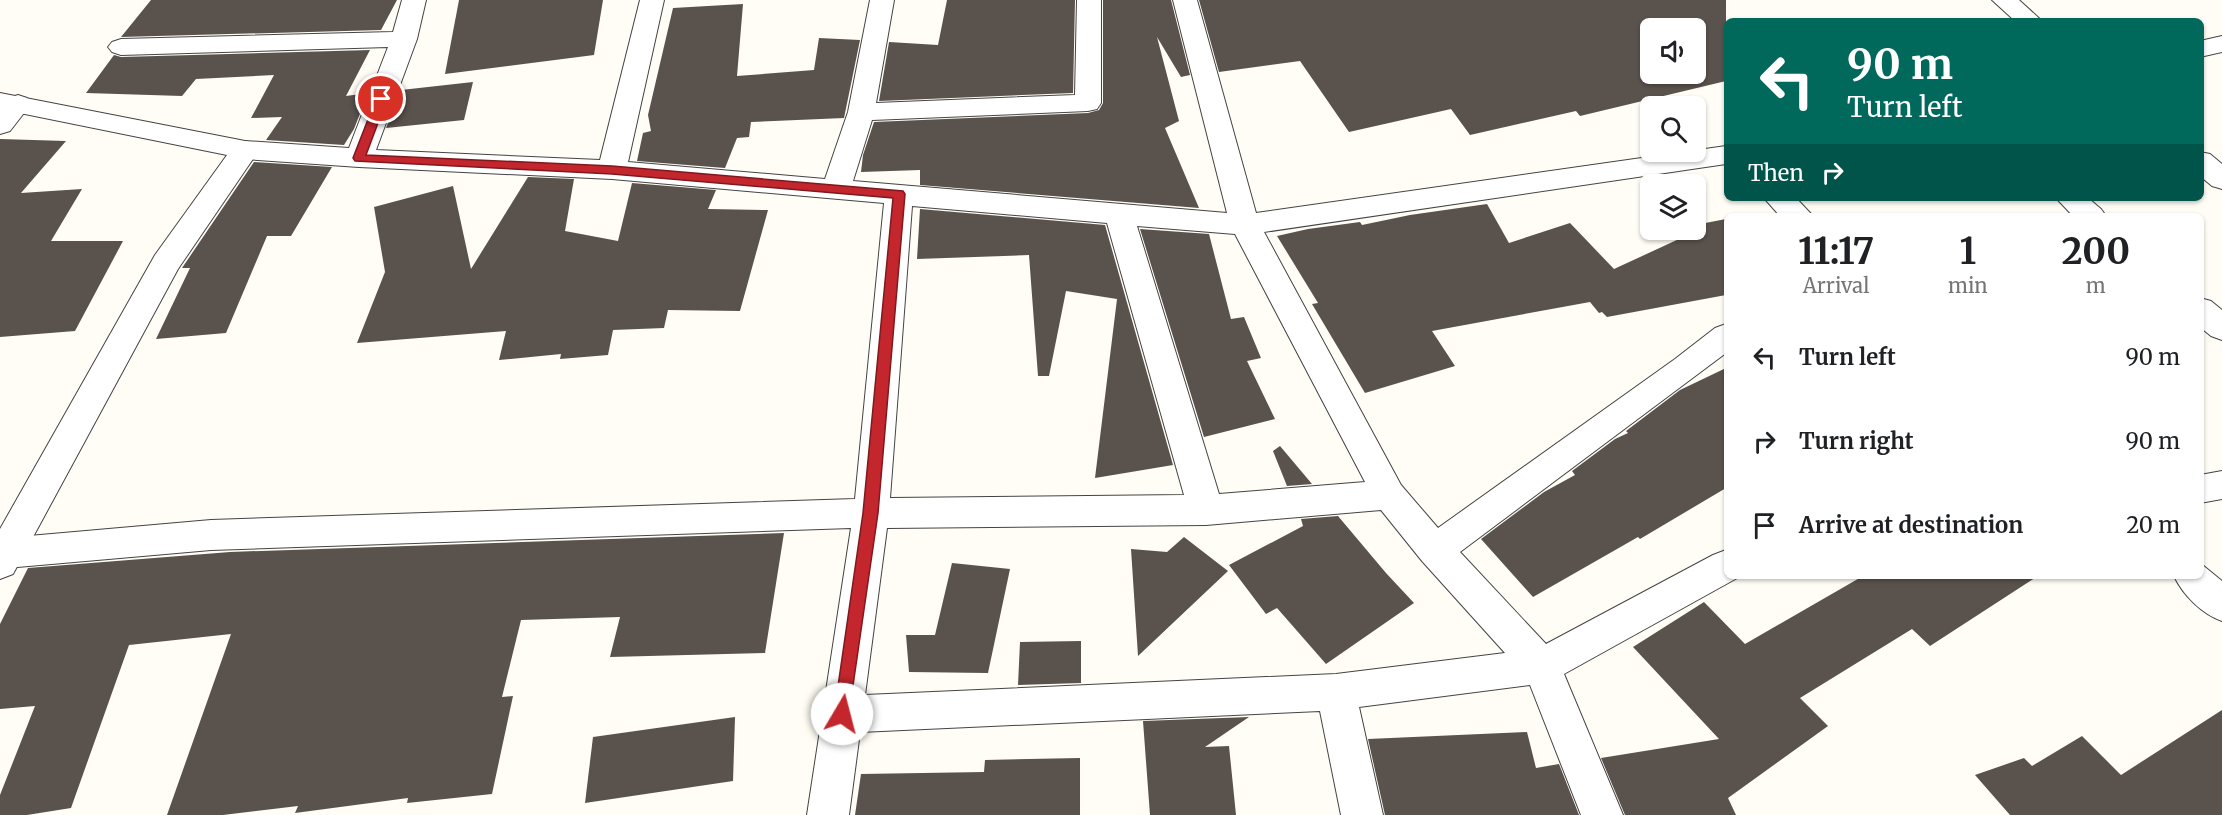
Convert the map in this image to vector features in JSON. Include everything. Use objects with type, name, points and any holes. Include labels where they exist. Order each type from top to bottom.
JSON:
[{"type":"street","points":[[359,158],[404,39],[414,0]]},
{"type":"street","points":[[612,170],[652,0]]},
{"type":"street","points":[[836,189],[861,112],[882,0]]},
{"type":"street","points":[[861,112],[1088,103],[1089,0]]},
{"type":"street","points":[[1185,0],[1245,225],[1389,495],[1542,666],[1602,815]]},
{"type":"street","points":[[2004,0],[2026,18]]},
{"type":"street","points":[[121,47],[404,39]]},
{"type":"street","points":[[2204,48],[2222,44]]},
{"type":"street","points":[[6,110],[245,150],[612,170],[1245,225],[1724,155]]},
{"type":"street","points":[[3,558],[166,262],[245,150]]},
{"type":"street","points":[[2204,164],[2222,179]]},
{"type":"street","points":[[828,815],[871,513],[899,194]]},
{"type":"street","points":[[1781,201],[1795,213]]},
{"type":"street","points":[[2074,201],[2088,213]]},
{"type":"street","points":[[1119,214],[1206,510]]},
{"type":"street","points":[[2204,312],[2222,328]]},
{"type":"street","points":[[1436,550],[1666,383],[1724,338]]},
{"type":"street","points":[[2204,488],[2222,484]]},
{"type":"street","points":[[3,558],[210,535],[871,513],[1206,510],[1389,495]]},
{"type":"street","points":[[842,714],[1336,692],[1542,666],[1724,567]]},
{"type":"street","points":[[2196,579],[2222,605]]},
{"type":"street","points":[[1336,692],[1362,815]]},
{"type":"building","points":[[151,0],[397,0],[381,30],[121,37]]},
{"type":"building","points":[[459,0],[603,0],[594,55],[445,74]]},
{"type":"building","points":[[947,0],[1075,0],[1073,93],[879,101],[889,42],[938,45]]},
{"type":"building","points":[[1103,0],[1171,0],[1190,75],[1181,77],[1157,37],[1179,121],[1165,128],[1199,208],[920,185],[920,170],[861,172],[863,155],[874,122],[1088,113],[1099,110],[1103,103]]},
{"type":"building","points":[[1199,0],[1726,0],[1724,81],[1663,96],[1640,96],[1640,102],[1580,116],[1576,111],[1470,135],[1451,109],[1349,132],[1300,61],[1219,72]]},
{"type":"building","points":[[743,4],[737,76],[814,70],[819,38],[860,40],[844,118],[751,122],[749,137],[737,138],[725,168],[637,161],[643,133],[651,131],[648,115],[673,8]]},
{"type":"building","points":[[370,50],[346,96],[368,93],[354,129],[344,145],[266,140],[282,117],[251,118],[274,75],[196,79],[182,96],[86,93],[114,55],[121,57]]},
{"type":"building","points":[[473,82],[464,120],[386,128],[401,90]]},
{"type":"building","points":[[0,139],[66,141],[21,193],[82,189],[51,241],[123,241],[75,331],[0,337]]},
{"type":"building","points":[[254,162],[332,167],[291,236],[267,236],[226,333],[156,339],[190,268],[182,268]]},
{"type":"building","points":[[528,177],[574,179],[565,231],[618,241],[632,183],[716,190],[708,209],[768,210],[740,311],[668,310],[664,328],[613,330],[608,355],[560,359],[561,354],[499,360],[506,331],[357,343],[385,272],[374,207],[453,186],[471,269]]},
{"type":"building","points":[[1487,204],[1509,243],[1570,223],[1614,269],[1677,240],[1706,240],[1706,223],[1724,219],[1724,295],[1607,317],[1602,312],[1599,313],[1590,302],[1432,331],[1455,366],[1365,393],[1312,304],[1318,303],[1277,236],[1360,222],[1362,225],[1410,215]]},
{"type":"building","points":[[920,209],[1105,225],[1173,465],[1095,478],[1117,299],[1066,291],[1049,376],[1038,376],[1029,255],[917,259]]},
{"type":"building","points":[[1140,229],[1209,234],[1231,319],[1244,317],[1261,358],[1247,361],[1275,419],[1204,437]]},
{"type":"building","points":[[1724,369],[1724,489],[1640,539],[1638,537],[1533,597],[1481,539],[1544,492],[1575,475],[1572,471],[1615,439],[1628,433],[1626,431],[1680,390]]},
{"type":"building","points":[[1280,446],[1312,484],[1287,486],[1273,451]]},
{"type":"building","points":[[1338,516],[1414,603],[1326,664],[1277,608],[1266,614],[1229,565],[1303,526],[1301,519]]},
{"type":"building","points":[[784,533],[765,653],[610,657],[620,617],[521,620],[502,697],[513,696],[492,794],[407,803],[408,798],[295,813],[298,806],[223,815],[167,815],[231,634],[129,645],[71,808],[27,815],[0,815],[0,795],[35,706],[0,709],[0,624],[28,568],[230,552]]},
{"type":"building","points":[[1184,537],[1228,571],[1138,656],[1131,549],[1167,552]]},
{"type":"building","points":[[952,563],[1010,569],[988,673],[909,672],[906,635],[935,635]]},
{"type":"building","points":[[1858,579],[2033,579],[1930,646],[1912,629],[1800,698],[1828,726],[1728,798],[1736,815],[1625,815],[1601,758],[1719,739],[1633,647],[1704,602],[1745,644]]},
{"type":"building","points":[[1081,641],[1081,683],[1018,685],[1020,642]]},
{"type":"building","points":[[2222,710],[2222,815],[2010,815],[1975,775],[2024,758],[2032,766],[2082,736],[2121,775]]},
{"type":"building","points":[[735,717],[733,781],[585,803],[593,737]]},
{"type":"building","points":[[1249,717],[1205,747],[1229,746],[1236,815],[1150,815],[1143,721]]},
{"type":"building","points":[[1527,732],[1536,768],[1559,764],[1579,815],[1385,815],[1368,739]]},
{"type":"building","points":[[1080,758],[1080,815],[855,815],[861,774],[984,772],[985,760]]},
{"type":"route","points":[[381,99],[359,158],[612,170],[899,194],[871,513],[842,714]]}]
